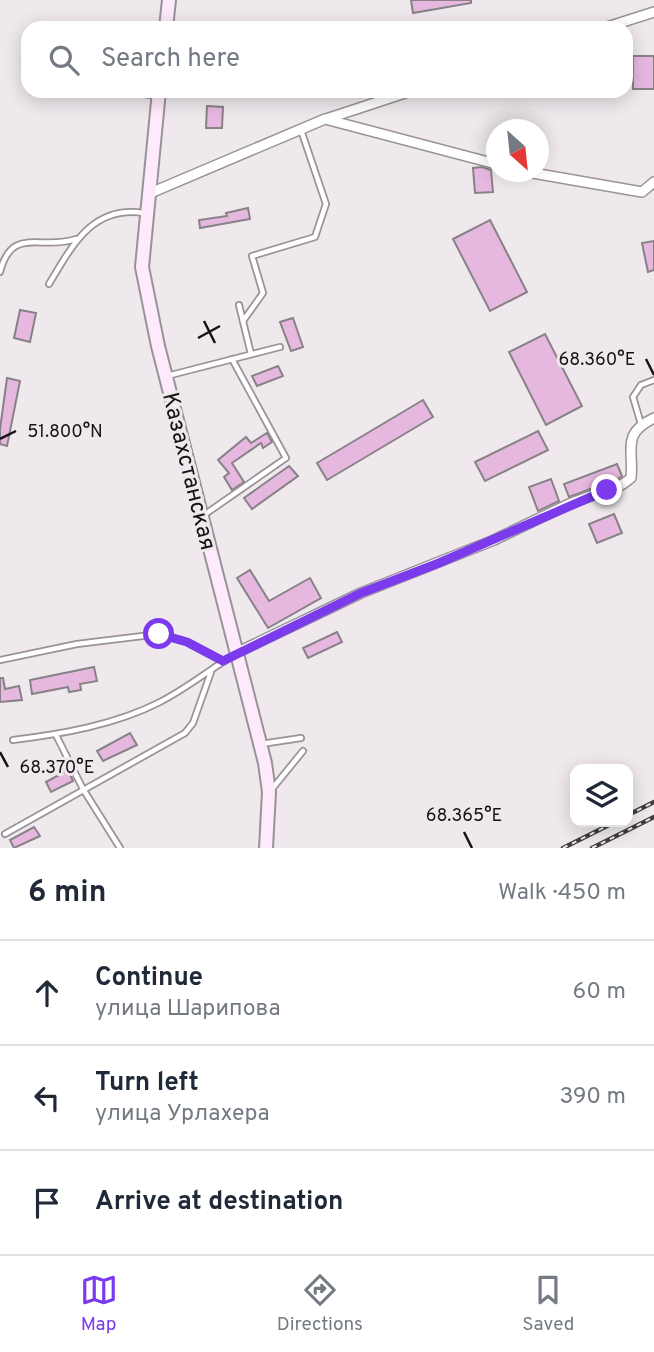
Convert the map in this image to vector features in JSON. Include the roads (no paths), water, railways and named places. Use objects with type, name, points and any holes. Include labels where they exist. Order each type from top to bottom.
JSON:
[{"type":"main road","points":[[167,21],[169,0]]},
{"type":"main road","name":"Казахстанская","points":[[159,98],[145,214],[142,267],[166,376],[260,745],[269,792],[265,848]]},
{"type":"street","points":[[626,21],[654,12]]},
{"type":"street","points":[[148,194],[325,119],[390,98]]},
{"type":"street","points":[[325,119],[486,161]]},
{"type":"street","points":[[549,176],[642,192],[654,182]]},
{"type":"street","points":[[236,653],[361,593],[461,554],[569,504],[623,484],[631,478],[630,444],[641,424],[654,418]]},
{"type":"lane","points":[[243,321],[263,293],[252,256],[315,237],[326,204],[301,129]]},
{"type":"lane","points":[[49,284],[76,238],[92,223],[109,215],[131,211],[145,214]]},
{"type":"lane","points":[[0,272],[9,249],[20,243],[64,243],[76,238]]},
{"type":"lane","points":[[239,305],[251,354]]},
{"type":"lane","points":[[166,376],[280,347]]},
{"type":"lane","points":[[202,516],[286,458],[232,359]]},
{"type":"lane","points":[[641,424],[633,397],[641,385],[654,380]]},
{"type":"lane","points":[[0,660],[77,644],[159,634],[187,642],[223,661]]},
{"type":"lane","points":[[13,740],[55,734],[114,720],[159,703],[211,672],[236,653]]},
{"type":"lane","points":[[5,834],[185,733],[193,723],[211,672]]},
{"type":"lane","points":[[55,734],[83,789],[120,848]]},
{"type":"lane","points":[[260,745],[302,738]]},
{"type":"lane","points":[[269,792],[303,751]]},
{"type":"railway","points":[[633,812],[654,802]]},
{"type":"railway","points":[[592,848],[654,817]]},
{"type":"railway","points":[[563,848],[605,827]]}]
